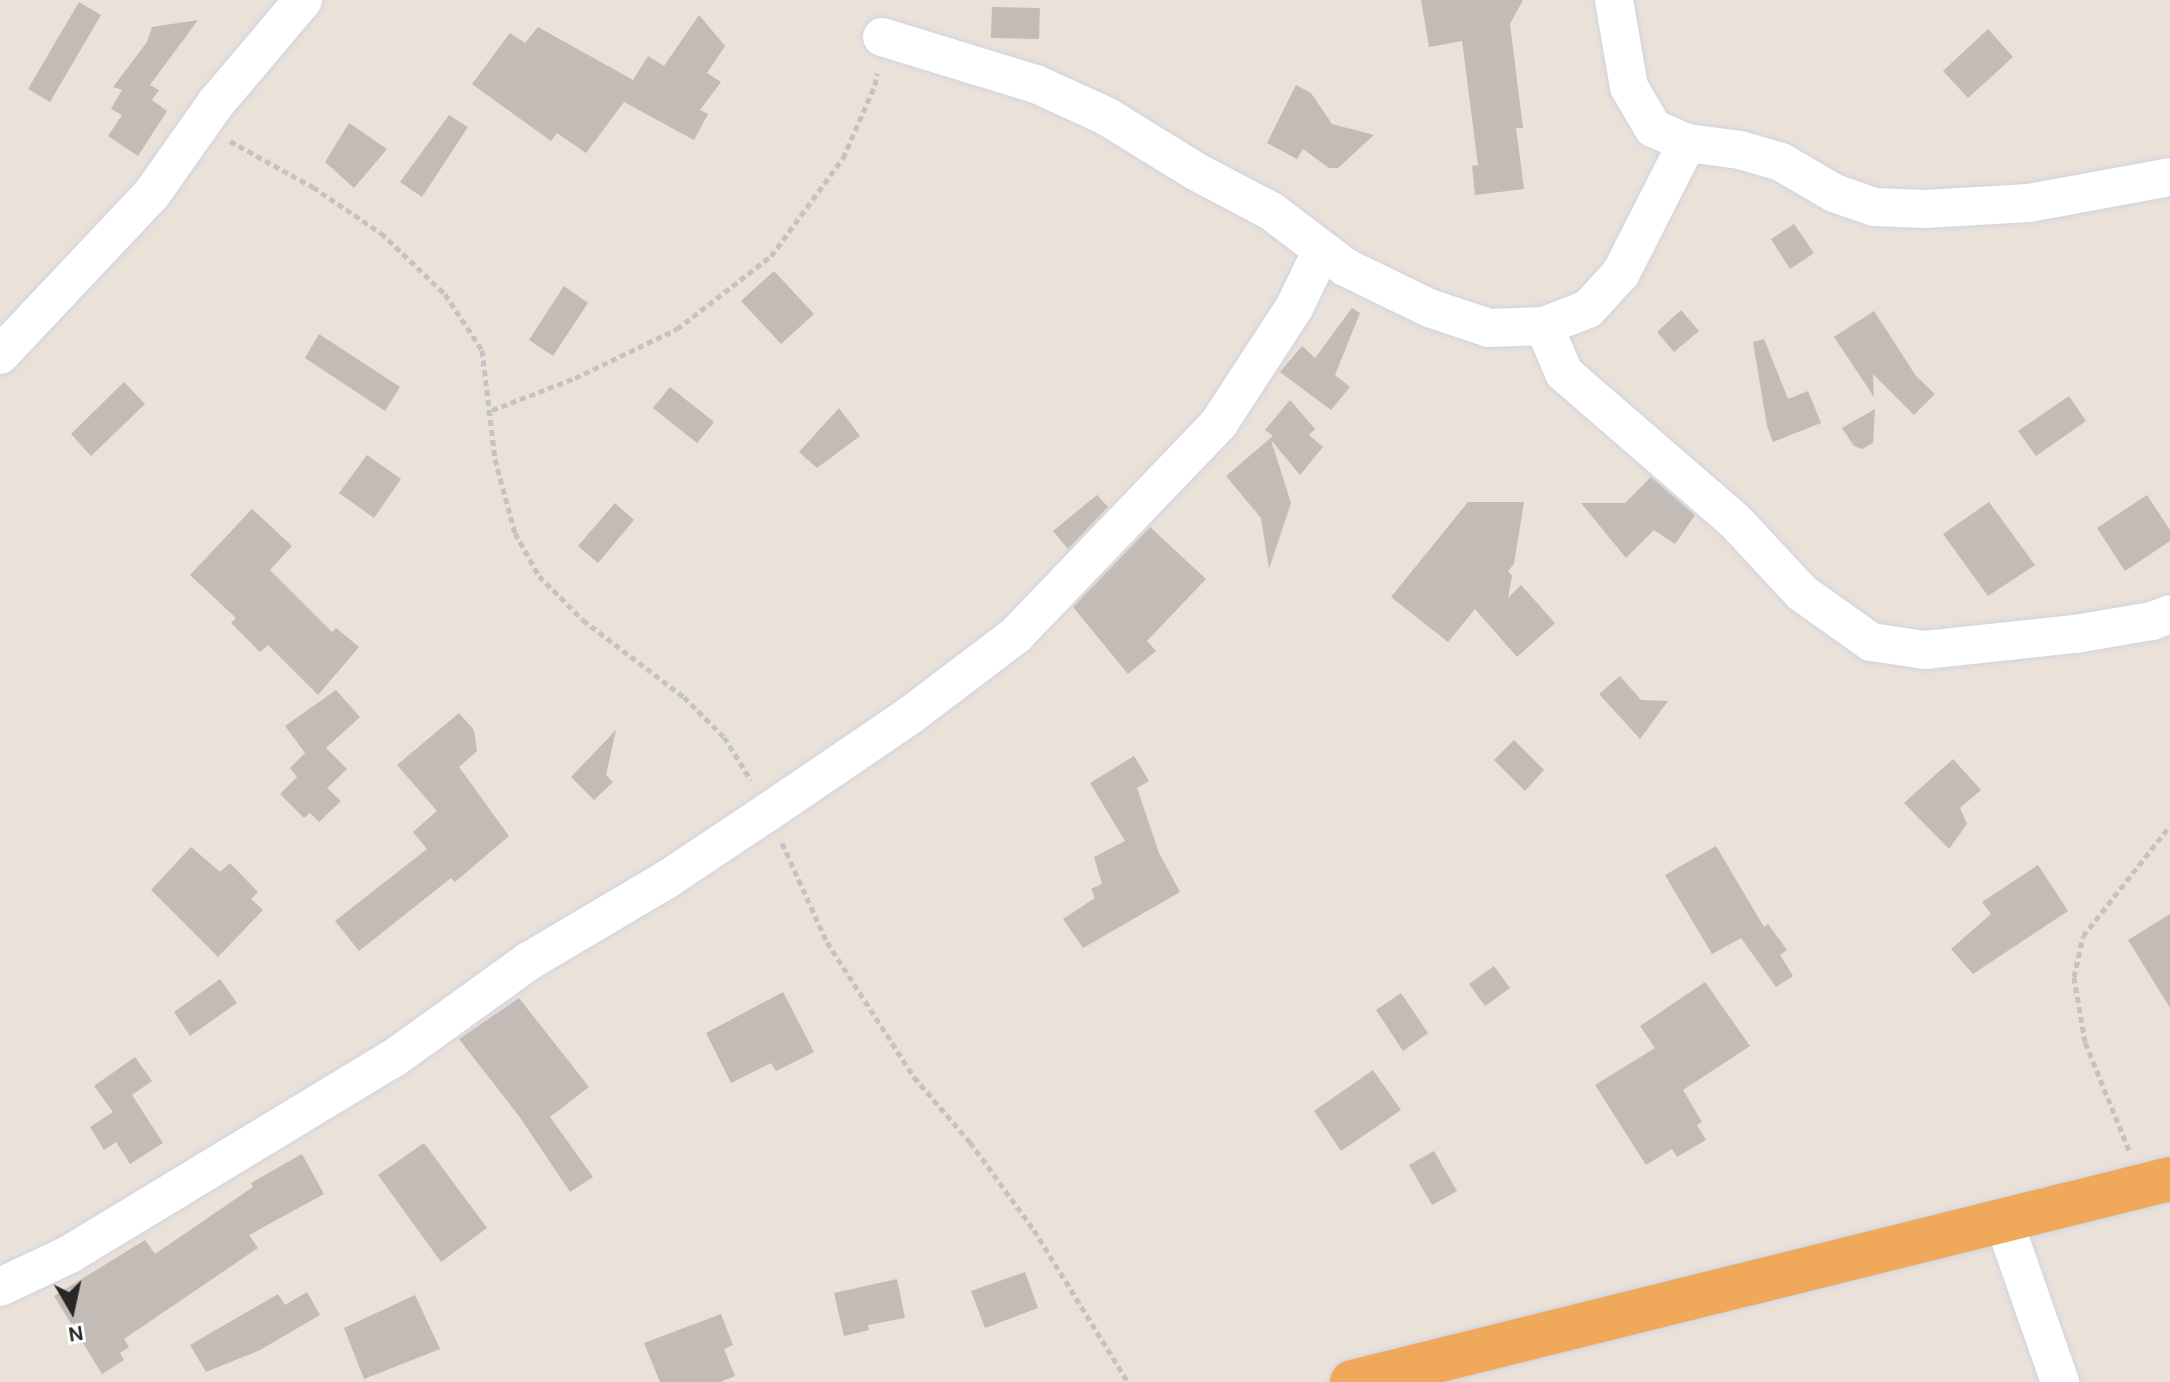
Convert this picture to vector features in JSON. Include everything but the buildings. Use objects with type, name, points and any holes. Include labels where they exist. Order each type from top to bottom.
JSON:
[{"type":"highway","points":[[1352,1382],[1402,1367],[2004,1222],[2156,1182]]},
{"type":"street","points":[[0,355],[151,195],[201,124],[303,0]]},
{"type":"street","points":[[1614,0],[1629,87],[1653,128],[1687,143],[1740,150],[1781,162],[1834,193],[1874,207],[1925,209],[2029,203],[2170,177]]},
{"type":"street","points":[[882,37],[1036,84],[1106,116],[1195,171],[1271,211],[1345,267],[1429,308],[1489,328],[1544,326],[1588,309],[1621,273],[1687,143]]},
{"type":"street","points":[[0,1287],[70,1254],[394,1058],[529,961],[666,880],[768,812],[912,714],[1016,635],[1219,423],[1294,308],[1322,250]]},
{"type":"street","points":[[1544,326],[1564,373],[1725,512],[1802,593],[1871,642],[1925,650],[2075,634],[2152,621],[2170,614]]},
{"type":"street","points":[[2004,1222],[2060,1382]]},
{"type":"path","points":[[492,410],[575,378],[677,329],[771,256],[843,158],[875,85],[882,37]]},
{"type":"path","points":[[201,124],[313,187],[381,233],[445,294],[482,350],[492,410],[495,459],[515,533],[539,576],[583,620],[684,697],[724,737],[744,765],[768,812],[827,942],[914,1077],[970,1142],[1034,1230],[1128,1382]]},
{"type":"path","points":[[2156,1182],[2085,1042],[2074,977],[2083,936],[2170,826]]}]
